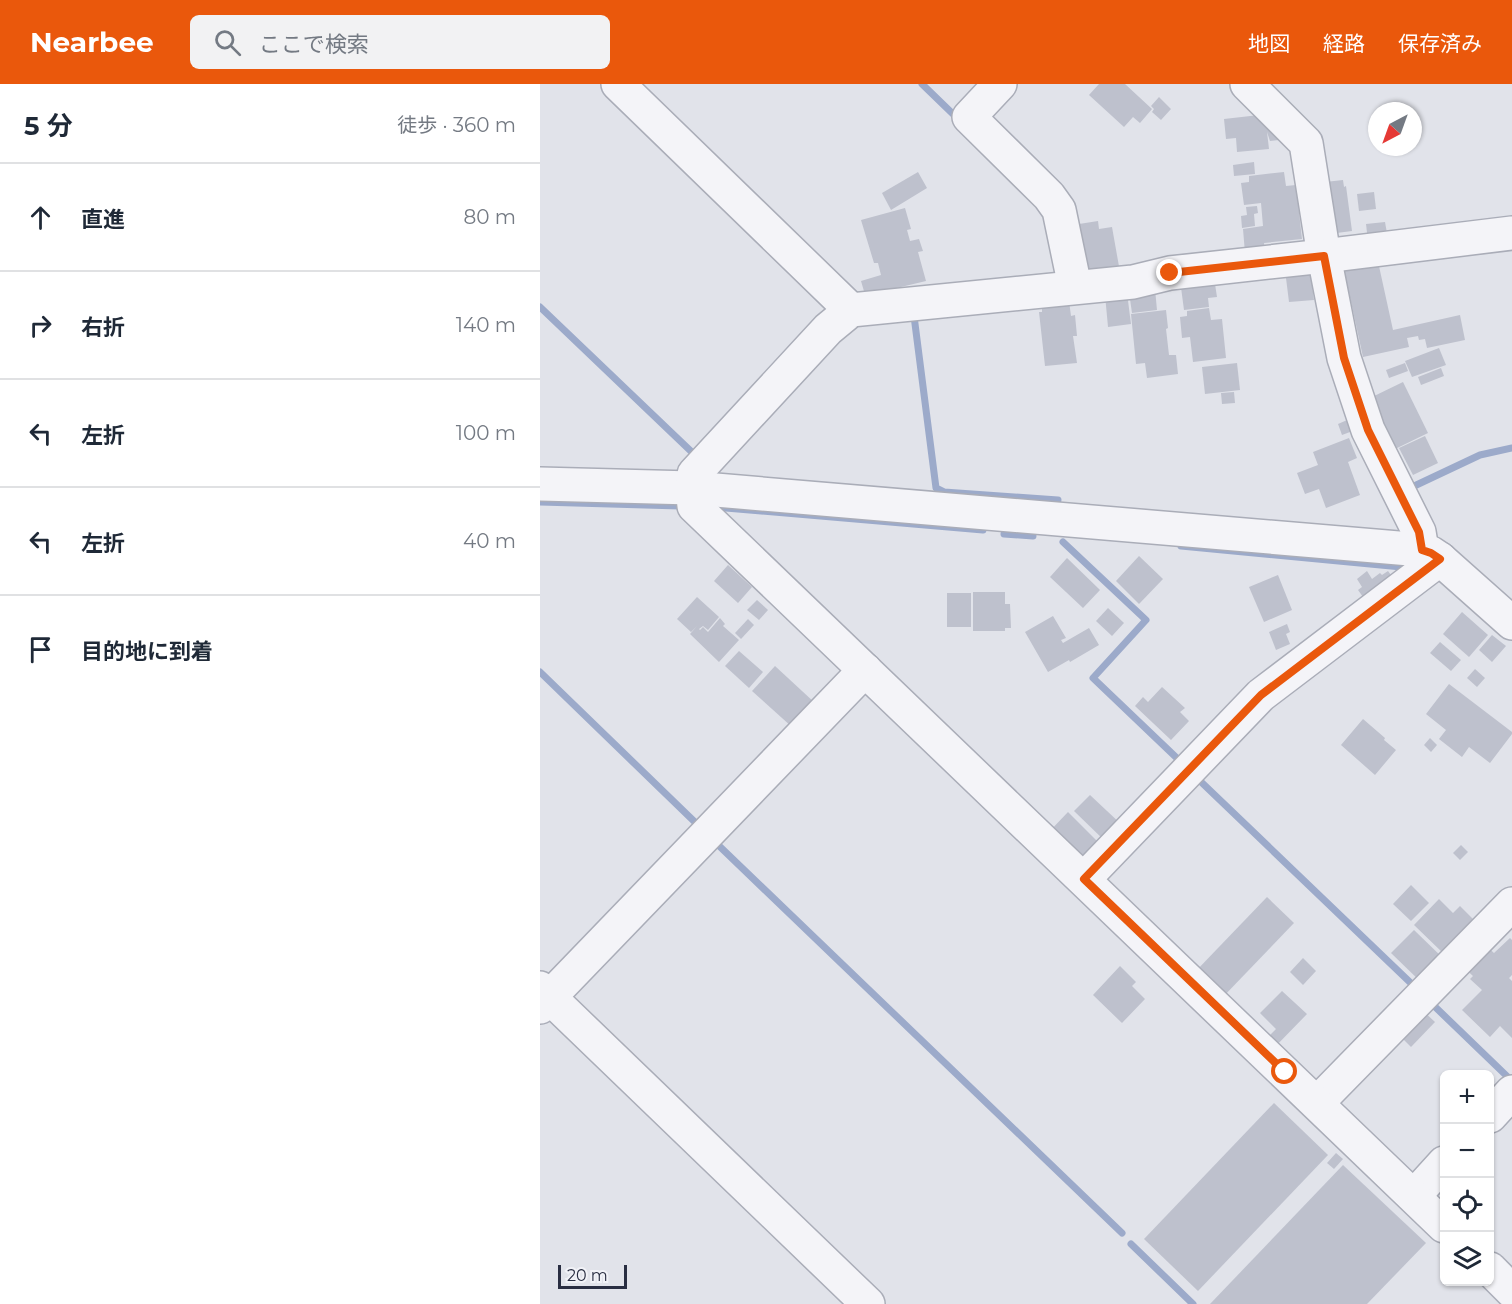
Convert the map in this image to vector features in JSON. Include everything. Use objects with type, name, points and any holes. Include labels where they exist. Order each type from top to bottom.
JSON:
[{"type":"street","points":[[618,84],[851,310]]},
{"type":"street","points":[[1000,84],[969,117],[1049,196],[1059,210],[1075,287]]},
{"type":"street","points":[[1247,84],[1306,143],[1324,256],[1344,358],[1368,430],[1431,554],[1512,622]]},
{"type":"street","points":[[1440,1222],[694,506],[693,474],[828,329],[851,310],[1133,282],[1170,273],[1512,233]]},
{"type":"street","points":[[540,484],[692,488],[1431,554]]},
{"type":"street","points":[[1084,879],[1261,695],[1431,554]]},
{"type":"street","points":[[865,670],[543,997],[868,1304]]},
{"type":"street","points":[[1317,1103],[1512,904]]},
{"type":"street","points":[[1494,1112],[1512,1092]]},
{"type":"street","points":[[1414,1196],[1440,1167]]},
{"type":"street","points":[[1494,1273],[1512,1291]]},
{"type":"building","points":[[1099,84],[1125,84],[1152,109],[1140,123],[1133,117],[1124,127],[1089,95]]},
{"type":"building","points":[[1159,97],[1171,109],[1161,120],[1152,112],[1154,109],[1151,106]]},
{"type":"building","points":[[1268,114],[1278,132],[1279,140],[1270,141],[1267,132],[1269,149],[1237,152],[1236,138],[1226,139],[1224,119]]},
{"type":"building","points":[[1254,162],[1255,174],[1234,176],[1233,165]]},
{"type":"building","points":[[918,172],[927,188],[891,210],[882,193]]},
{"type":"building","points":[[1284,172],[1286,186],[1296,185],[1302,239],[1264,243],[1265,251],[1245,253],[1243,229],[1263,226],[1261,203],[1244,205],[1241,183],[1249,182],[1249,176]]},
{"type":"building","points":[[1343,180],[1344,187],[1346,186],[1352,231],[1329,234],[1325,182]]},
{"type":"building","points":[[1374,192],[1376,209],[1359,211],[1357,194]]},
{"type":"building","points":[[1257,206],[1258,213],[1254,214],[1255,226],[1242,228],[1241,216],[1247,215],[1246,207]]},
{"type":"building","points":[[905,208],[911,229],[907,230],[910,241],[919,239],[923,251],[918,252],[926,281],[884,291],[866,298],[861,281],[881,275],[878,263],[874,263],[861,220]]},
{"type":"building","points":[[1098,221],[1099,229],[1112,227],[1120,272],[1088,277],[1079,224]]},
{"type":"building","points":[[1385,222],[1388,239],[1368,241],[1366,224]]},
{"type":"building","points":[[1377,257],[1393,330],[1460,315],[1465,340],[1427,348],[1425,339],[1419,340],[1418,336],[1407,338],[1409,347],[1363,357],[1343,265]]},
{"type":"building","points":[[1310,268],[1314,300],[1289,302],[1285,270]]},
{"type":"building","points":[[1180,280],[1215,284],[1217,297],[1208,298],[1209,307],[1184,310]]},
{"type":"building","points":[[1155,289],[1157,310],[1132,313],[1129,292]]},
{"type":"building","points":[[1127,293],[1131,324],[1108,327],[1105,295]]},
{"type":"building","points":[[1069,301],[1071,316],[1075,315],[1077,336],[1073,336],[1077,363],[1045,366],[1039,312],[1042,312],[1042,303]]},
{"type":"building","points":[[1209,308],[1211,320],[1222,319],[1226,358],[1193,362],[1190,337],[1182,338],[1180,317],[1187,316],[1187,311]]},
{"type":"building","points":[[1166,310],[1169,355],[1176,355],[1178,374],[1147,378],[1145,363],[1136,364],[1131,314]]},
{"type":"building","points":[[1439,348],[1446,365],[1412,377],[1405,361]]},
{"type":"building","points":[[1237,363],[1240,390],[1205,394],[1202,367]]},
{"type":"building","points":[[1405,363],[1408,371],[1389,378],[1386,370]]},
{"type":"building","points":[[1441,368],[1444,376],[1421,385],[1418,377]]},
{"type":"building","points":[[1403,382],[1428,433],[1393,450],[1368,399]]},
{"type":"building","points":[[1234,392],[1235,403],[1222,404],[1221,393]]},
{"type":"building","points":[[1354,417],[1358,429],[1342,435],[1338,424]]},
{"type":"building","points":[[1425,436],[1438,463],[1413,475],[1399,448]]},
{"type":"building","points":[[1349,438],[1357,458],[1348,462],[1360,495],[1326,508],[1319,489],[1305,494],[1297,473],[1318,465],[1313,452]]},
{"type":"building","points":[[1139,556],[1163,579],[1139,604],[1116,581]]},
{"type":"building","points":[[1067,558],[1100,590],[1083,608],[1050,577]]},
{"type":"building","points":[[728,565],[752,587],[738,603],[714,581]]},
{"type":"building","points":[[1367,571],[1372,579],[1388,571],[1396,582],[1368,604],[1358,590],[1362,587],[1357,579]]},
{"type":"building","points":[[1278,575],[1292,610],[1264,622],[1249,587]]},
{"type":"building","points":[[973,592],[1005,592],[1005,604],[1010,604],[1011,628],[1005,628],[1005,631],[973,631]]},
{"type":"building","points":[[947,593],[971,593],[971,627],[947,627]]},
{"type":"building","points":[[697,597],[719,617],[708,630],[703,626],[699,629],[703,627],[708,632],[720,618],[725,624],[723,626],[739,640],[719,662],[690,634],[697,626],[691,632],[677,619]]},
{"type":"building","points":[[757,600],[768,610],[759,620],[747,610]]},
{"type":"building","points":[[1108,608],[1124,623],[1112,636],[1096,621]]},
{"type":"building","points":[[1462,612],[1488,635],[1469,657],[1443,634]]},
{"type":"building","points":[[1053,616],[1066,638],[1061,640],[1063,643],[1089,628],[1099,645],[1048,672],[1025,632]]},
{"type":"building","points":[[748,619],[754,625],[741,639],[735,633]]},
{"type":"building","points":[[1287,624],[1290,632],[1286,634],[1290,644],[1276,650],[1269,632]]},
{"type":"building","points":[[1492,635],[1506,646],[1492,662],[1479,650]]},
{"type":"building","points":[[1440,642],[1461,660],[1451,671],[1430,653]]},
{"type":"building","points":[[739,651],[763,672],[749,688],[725,666]]},
{"type":"building","points":[[775,666],[815,703],[792,727],[752,691]]},
{"type":"building","points":[[1475,669],[1485,678],[1477,687],[1467,678]]},
{"type":"building","points":[[1449,684],[1512,732],[1490,763],[1469,747],[1462,757],[1439,739],[1446,730],[1426,714]]},
{"type":"building","points":[[1162,687],[1185,708],[1180,712],[1189,721],[1171,740],[1135,706],[1143,697],[1148,702]]},
{"type":"building","points":[[1363,719],[1396,750],[1375,775],[1341,745]]},
{"type":"building","points":[[1430,738],[1437,745],[1431,752],[1424,745]]},
{"type":"building","points":[[1090,795],[1123,826],[1107,843],[1074,811]]},
{"type":"building","points":[[1068,812],[1100,844],[1080,865],[1048,833]]},
{"type":"building","points":[[1461,845],[1468,852],[1460,860],[1453,853]]},
{"type":"building","points":[[1411,885],[1429,903],[1411,921],[1393,904]]},
{"type":"building","points":[[1267,897],[1294,923],[1221,999],[1194,973]]},
{"type":"building","points":[[1439,899],[1453,913],[1460,906],[1474,920],[1443,953],[1414,925]]},
{"type":"building","points":[[1414,930],[1446,961],[1423,984],[1391,953]]},
{"type":"building","points":[[1510,938],[1512,940],[1512,975],[1509,978],[1512,981],[1512,1038],[1500,1026],[1490,1037],[1462,1010],[1482,990],[1470,979],[1473,976],[1461,965],[1483,943],[1494,953]]},
{"type":"building","points":[[1303,958],[1316,971],[1303,985],[1290,972]]},
{"type":"building","points":[[1120,966],[1136,982],[1132,986],[1145,999],[1122,1023],[1093,995]]},
{"type":"building","points":[[1282,991],[1307,1014],[1272,1050],[1263,1042],[1276,1029],[1260,1013]]},
{"type":"building","points":[[1421,1009],[1435,1022],[1411,1047],[1397,1033]]},
{"type":"building","points":[[1274,1103],[1328,1155],[1198,1291],[1144,1239]]},
{"type":"building","points":[[1336,1153],[1343,1159],[1334,1169],[1327,1163]]},
{"type":"building","points":[[1343,1165],[1426,1243],[1367,1304],[1210,1304]]},
{"type":"waterway","points":[[922,84],[953,114]]},
{"type":"waterway","points":[[540,307],[697,457]]},
{"type":"waterway","points":[[910,317],[914,316],[936,488],[944,492],[1058,500]]},
{"type":"waterway","points":[[1410,488],[1480,455],[1512,448]]},
{"type":"waterway","points":[[540,502],[680,506],[683,509]]},
{"type":"waterway","points":[[714,507],[983,530]]},
{"type":"waterway","points":[[1004,534],[1033,536]]},
{"type":"waterway","points":[[1063,542],[1146,620],[1093,678],[1181,762]]},
{"type":"waterway","points":[[1181,546],[1412,568]]},
{"type":"waterway","points":[[540,672],[700,827]]},
{"type":"waterway","points":[[1198,779],[1416,988]]},
{"type":"waterway","points":[[714,841],[1122,1233]]},
{"type":"waterway","points":[[1429,1001],[1512,1081]]},
{"type":"waterway","points":[[1131,1244],[1193,1304]]},
{"type":"route","points":[[1170,273],[1324,256],[1344,358],[1368,430],[1419,532],[1422,550],[1440,559],[1261,695],[1084,879],[1285,1072]]}]
